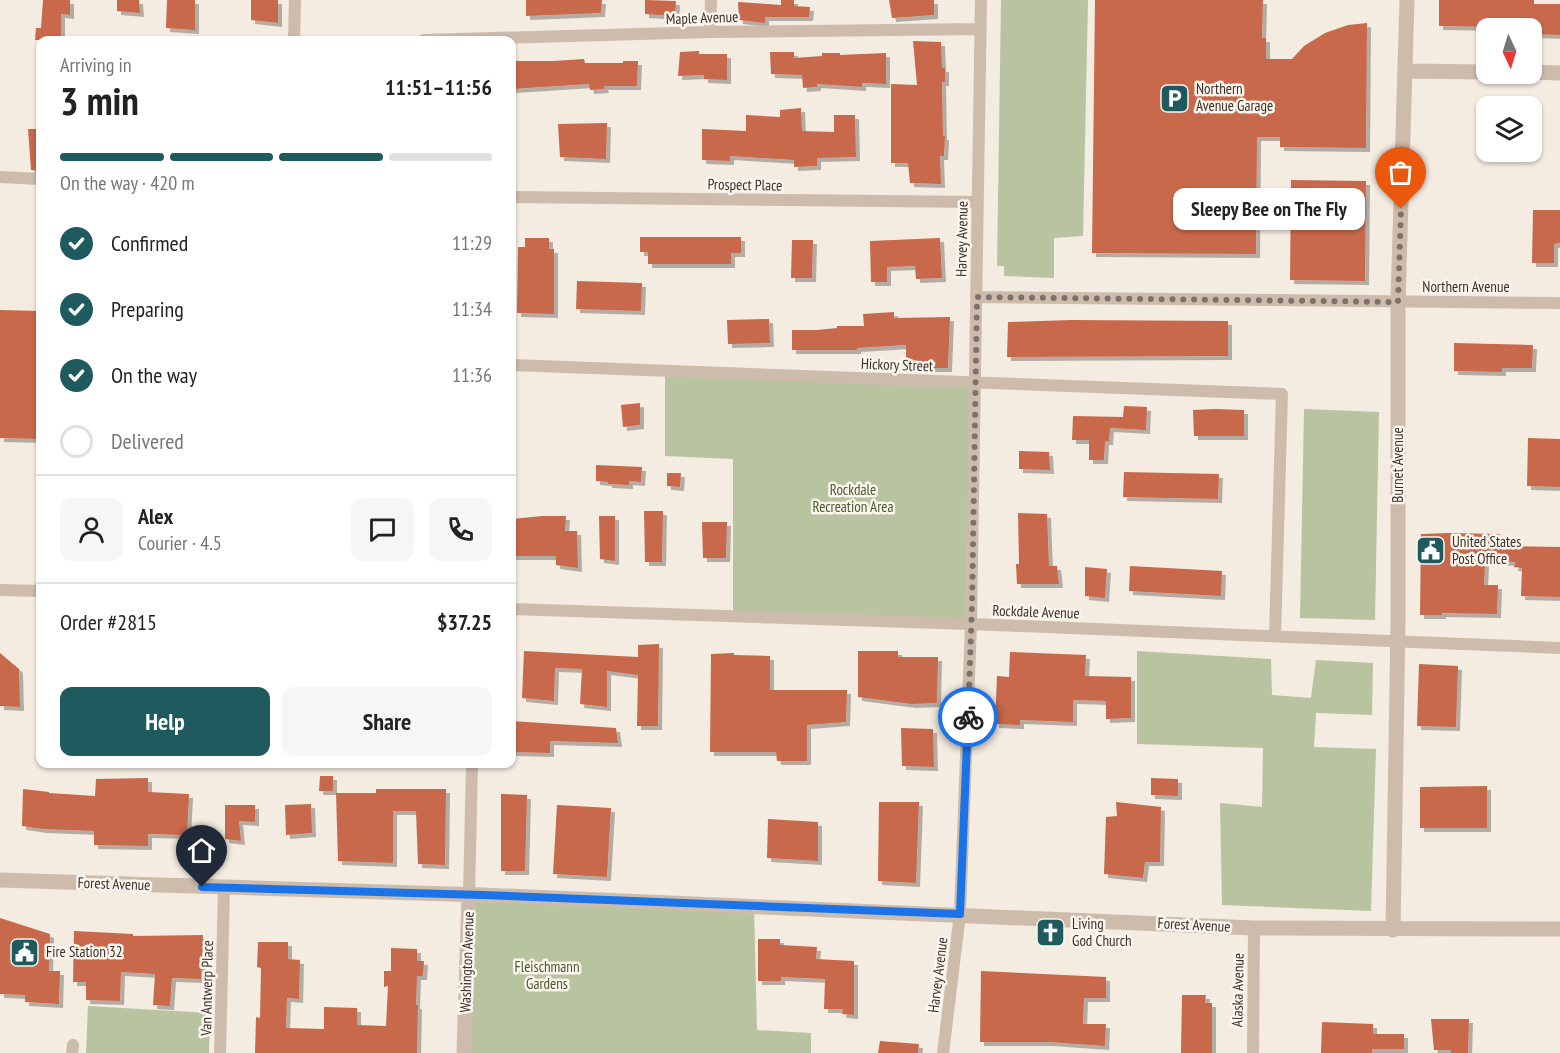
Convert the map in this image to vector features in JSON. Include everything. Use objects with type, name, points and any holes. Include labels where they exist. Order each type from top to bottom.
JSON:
[{"type":"street","points":[[294,36],[295,0]]},
{"type":"street","points":[[710,32],[711,0]]},
{"type":"street","name":"Harvey Avenue","points":[[943,1053],[960,914],[971,624],[981,0]]},
{"type":"street","name":"Burnet Avenue","points":[[1394,930],[1398,302],[1407,0]]},
{"type":"street","name":"Maple Avenue","points":[[516,37],[710,32],[980,29]]},
{"type":"street","points":[[1406,71],[1476,72]]},
{"type":"street","points":[[1542,72],[1560,73]]},
{"type":"street","points":[[0,177],[36,179]]},
{"type":"street","name":"Prospect Place","points":[[516,197],[978,202]]},
{"type":"street","name":"Northern Avenue","points":[[977,297],[1560,303]]},
{"type":"street","name":"Hickory Street","points":[[516,365],[1282,394],[1275,636]]},
{"type":"street","points":[[0,590],[36,591]]},
{"type":"street","name":"Rockdale Avenue","points":[[516,609],[971,624],[1560,648]]},
{"type":"street","name":"Washington Avenue","points":[[464,1053],[472,768]]},
{"type":"street","name":"Forest Avenue","points":[[0,880],[469,895],[1254,928],[1560,929]]},
{"type":"street","name":"Van Antwerp Place","points":[[220,1053],[224,888]]},
{"type":"street","name":"Alaska Avenue","points":[[1253,1053],[1254,928]]},
{"type":"green space","points":[[1001,0],[1088,0],[1083,236],[1054,238],[1054,278],[1004,276],[1004,266],[997,266]]},
{"type":"green space","name":"Rockdale Recreation Area","points":[[665,371],[976,383],[971,624],[733,616],[733,459],[665,456]]},
{"type":"green space","points":[[1304,409],[1379,412],[1375,620],[1300,618]]},
{"type":"green space","points":[[1137,651],[1271,659],[1272,695],[1311,698],[1316,660],[1373,663],[1372,715],[1316,713],[1314,747],[1376,749],[1371,911],[1222,905],[1220,803],[1262,807],[1263,748],[1137,744]]},
{"type":"green space","name":"Fleischmann Gardens","points":[[469,895],[754,906],[757,1030],[811,1033],[811,1053],[464,1053]]},
{"type":"green space","points":[[88,1006],[210,1013],[209,1053],[86,1053]]},
{"type":"building","points":[[43,0],[70,0],[70,15],[61,14],[61,36],[36,36],[35,40],[36,28],[41,28]]},
{"type":"building","points":[[117,0],[139,0],[140,13],[117,11]]},
{"type":"building","points":[[167,0],[195,0],[195,30],[166,28]]},
{"type":"building","points":[[251,0],[278,0],[278,23],[251,20]]},
{"type":"building","points":[[526,0],[602,0],[601,13],[526,16]]},
{"type":"building","points":[[645,0],[676,1],[675,16],[645,14]]},
{"type":"building","points":[[781,0],[794,0],[794,6],[810,7],[809,17],[765,17],[765,23],[739,20],[738,2],[781,5]]},
{"type":"building","points":[[889,0],[934,0],[934,15],[892,18]]},
{"type":"building","name":"Northern Avenue Garage","points":[[1095,0],[1263,0],[1262,38],[1266,38],[1266,59],[1292,59],[1304,46],[1325,33],[1348,25],[1367,23],[1366,148],[1280,147],[1280,137],[1257,137],[1256,254],[1092,253]]},
{"type":"building","points":[[1439,0],[1534,0],[1534,4],[1560,4],[1560,35],[1542,34],[1542,18],[1476,18],[1476,27],[1439,26]]},
{"type":"building","points":[[913,41],[941,42],[942,68],[945,68],[945,82],[942,82],[943,136],[945,136],[944,156],[940,156],[941,184],[910,183],[908,163],[891,163],[891,84],[917,85]]},
{"type":"building","points":[[699,51],[699,54],[727,54],[727,80],[704,79],[704,75],[678,76],[680,52]]},
{"type":"building","points":[[770,52],[794,52],[794,58],[822,56],[822,53],[840,53],[840,55],[886,53],[886,84],[862,83],[862,87],[817,84],[817,87],[803,88],[802,75],[771,74]]},
{"type":"building","points":[[584,59],[585,63],[623,63],[623,61],[638,61],[637,86],[604,86],[605,89],[590,90],[589,84],[516,89],[516,61]]},
{"type":"building","points":[[801,108],[802,131],[834,132],[834,115],[855,115],[856,157],[817,158],[817,166],[794,167],[794,160],[730,156],[730,161],[702,160],[702,129],[746,131],[746,115],[780,117],[780,110]]},
{"type":"building","points":[[607,123],[606,159],[560,157],[558,124]]},
{"type":"building","points":[[28,129],[36,129],[36,171],[31,170]]},
{"type":"building","points":[[1291,180],[1366,181],[1365,281],[1290,280]]},
{"type":"building","points":[[1533,210],[1560,210],[1560,243],[1554,244],[1554,263],[1532,263]]},
{"type":"building","points":[[640,237],[741,237],[741,253],[731,253],[731,264],[648,264],[648,252],[640,252]]},
{"type":"building","points":[[525,238],[549,238],[549,249],[554,249],[554,314],[517,313],[518,247],[525,247]]},
{"type":"building","points":[[940,238],[942,278],[916,279],[915,266],[887,267],[887,282],[871,282],[870,241]]},
{"type":"building","points":[[792,240],[813,240],[812,278],[791,278]]},
{"type":"building","points":[[577,281],[642,283],[641,311],[576,309]]},
{"type":"building","points":[[0,310],[36,311],[36,439],[0,438]]},
{"type":"building","points":[[894,312],[894,318],[950,317],[948,368],[906,368],[906,345],[857,348],[857,350],[792,350],[792,330],[864,326],[863,314]]},
{"type":"building","points":[[769,319],[770,343],[728,344],[727,320]]},
{"type":"building","points":[[1228,321],[1228,356],[1007,357],[1008,322]]},
{"type":"building","points":[[1454,343],[1533,345],[1532,368],[1502,368],[1502,372],[1454,371]]},
{"type":"building","points":[[640,403],[640,425],[623,427],[621,405]]},
{"type":"building","points":[[1124,406],[1147,407],[1146,430],[1110,428],[1109,441],[1105,441],[1104,460],[1089,460],[1089,440],[1072,440],[1073,416],[1123,417]]},
{"type":"building","points":[[1193,410],[1244,410],[1244,436],[1194,436]]},
{"type":"building","points":[[1528,438],[1560,439],[1560,487],[1527,486]]},
{"type":"building","points":[[1019,451],[1049,452],[1050,470],[1019,469]]},
{"type":"building","points":[[596,465],[642,467],[641,482],[629,481],[629,485],[596,481]]},
{"type":"building","points":[[1124,472],[1219,474],[1218,499],[1123,497]]},
{"type":"building","points":[[667,473],[681,473],[680,487],[667,486]]},
{"type":"building","points":[[644,511],[663,511],[662,562],[645,562]]},
{"type":"building","points":[[1018,513],[1047,514],[1049,566],[1057,566],[1059,584],[1017,584]]},
{"type":"building","points":[[566,516],[565,531],[577,531],[578,568],[556,565],[556,556],[516,556],[516,519]]},
{"type":"building","points":[[599,516],[615,516],[615,561],[600,559]]},
{"type":"building","points":[[702,522],[727,522],[726,558],[703,558]]},
{"type":"building","points":[[1421,534],[1500,534],[1500,546],[1560,547],[1560,597],[1521,596],[1522,568],[1514,567],[1515,562],[1485,561],[1484,585],[1498,585],[1497,614],[1420,615]]},
{"type":"building","points":[[1130,566],[1222,571],[1221,596],[1129,591]]},
{"type":"building","points":[[1085,567],[1107,569],[1105,598],[1085,596]]},
{"type":"building","points":[[659,644],[658,726],[637,726],[638,675],[607,671],[607,707],[580,704],[582,669],[555,668],[554,701],[522,698],[524,651],[638,657],[638,645]]},
{"type":"building","points":[[858,651],[898,651],[898,657],[938,657],[937,703],[912,704],[858,697]]},
{"type":"building","points":[[1010,652],[1086,655],[1085,676],[1131,677],[1131,718],[1106,719],[1106,701],[1073,700],[1073,722],[1020,720],[1020,725],[995,724],[997,676],[1009,677]]},
{"type":"building","points":[[0,653],[19,669],[20,707],[0,706]]},
{"type":"building","points":[[734,653],[734,655],[770,656],[770,690],[847,690],[846,722],[807,725],[807,761],[777,761],[776,752],[710,752],[711,654]]},
{"type":"building","points":[[1419,664],[1458,666],[1456,727],[1417,726]]},
{"type":"building","points":[[516,721],[616,728],[618,743],[550,741],[550,753],[516,752]]},
{"type":"building","points":[[901,728],[933,729],[934,767],[902,766]]},
{"type":"building","points":[[320,776],[333,776],[333,791],[319,791]]},
{"type":"building","points":[[148,778],[148,792],[189,794],[187,835],[148,834],[148,846],[94,845],[94,831],[22,826],[23,789],[95,796],[96,779]]},
{"type":"building","points":[[1151,778],[1178,779],[1178,796],[1151,795]]},
{"type":"building","points":[[1487,786],[1487,828],[1420,828],[1420,787]]},
{"type":"building","points":[[376,789],[446,789],[445,865],[418,864],[416,811],[393,811],[393,863],[338,861],[336,793],[376,793]]},
{"type":"building","points":[[501,794],[527,795],[525,871],[501,871]]},
{"type":"building","points":[[879,802],[919,802],[916,883],[878,881]]},
{"type":"building","points":[[1116,802],[1161,807],[1160,862],[1145,862],[1143,878],[1104,874],[1106,817],[1117,816]]},
{"type":"building","points":[[311,804],[312,833],[286,835],[285,805]]},
{"type":"building","points":[[225,805],[255,805],[255,822],[239,821],[241,841],[225,839]]},
{"type":"building","points":[[557,805],[611,808],[607,877],[553,874]]},
{"type":"building","points":[[768,819],[818,822],[818,861],[767,858]]},
{"type":"building","name":"Fire Station 32","points":[[0,918],[50,934],[49,971],[60,971],[59,1004],[25,1002],[25,995],[0,994]]},
{"type":"building","points":[[74,931],[133,934],[133,936],[203,935],[201,979],[172,978],[170,1006],[153,1005],[155,974],[121,972],[120,1001],[86,1000],[86,982],[73,982]]},
{"type":"building","points":[[758,939],[780,939],[780,945],[817,947],[816,959],[854,961],[854,1015],[842,1014],[843,1009],[824,1009],[825,979],[781,977],[781,981],[758,981]]},
{"type":"building","points":[[258,942],[288,942],[288,959],[300,960],[299,999],[287,998],[286,1028],[324,1029],[324,1007],[357,1008],[357,1025],[386,1026],[388,986],[384,987],[384,971],[391,971],[391,948],[417,949],[417,961],[424,961],[423,976],[417,976],[417,1053],[255,1053],[256,1017],[260,1018],[261,968],[257,967]]},
{"type":"building","points":[[981,971],[1106,977],[1106,998],[1084,998],[1083,1024],[1106,1024],[1105,1046],[1049,1042],[980,1042]]},
{"type":"building","points":[[1182,995],[1206,995],[1205,1003],[1212,1003],[1212,1053],[1181,1053]]},
{"type":"building","points":[[1431,1019],[1469,1019],[1468,1053],[1434,1050]]},
{"type":"building","points":[[1322,1022],[1373,1024],[1373,1034],[1404,1034],[1404,1049],[1372,1049],[1372,1053],[1321,1053]]},
{"type":"building","points":[[880,1041],[919,1044],[918,1053],[878,1053]]},
{"type":"way so far","points":[[968,717],[977,297],[1398,302],[1401,209]]},
{"type":"place","name":"Northern Avenue Garage","points":[[1175,98]]},
{"type":"place","name":"Sleepy Bee on The Fly","points":[[1401,209]]},
{"type":"place","name":"United States Post Office","points":[[1431,551]]},
{"type":"place","name":"Living God Church","points":[[1051,933]]},
{"type":"place","name":"Fire Station 32","points":[[25,952]]},
{"type":"route","points":[[202,887],[482,895],[960,914],[968,717]]}]
